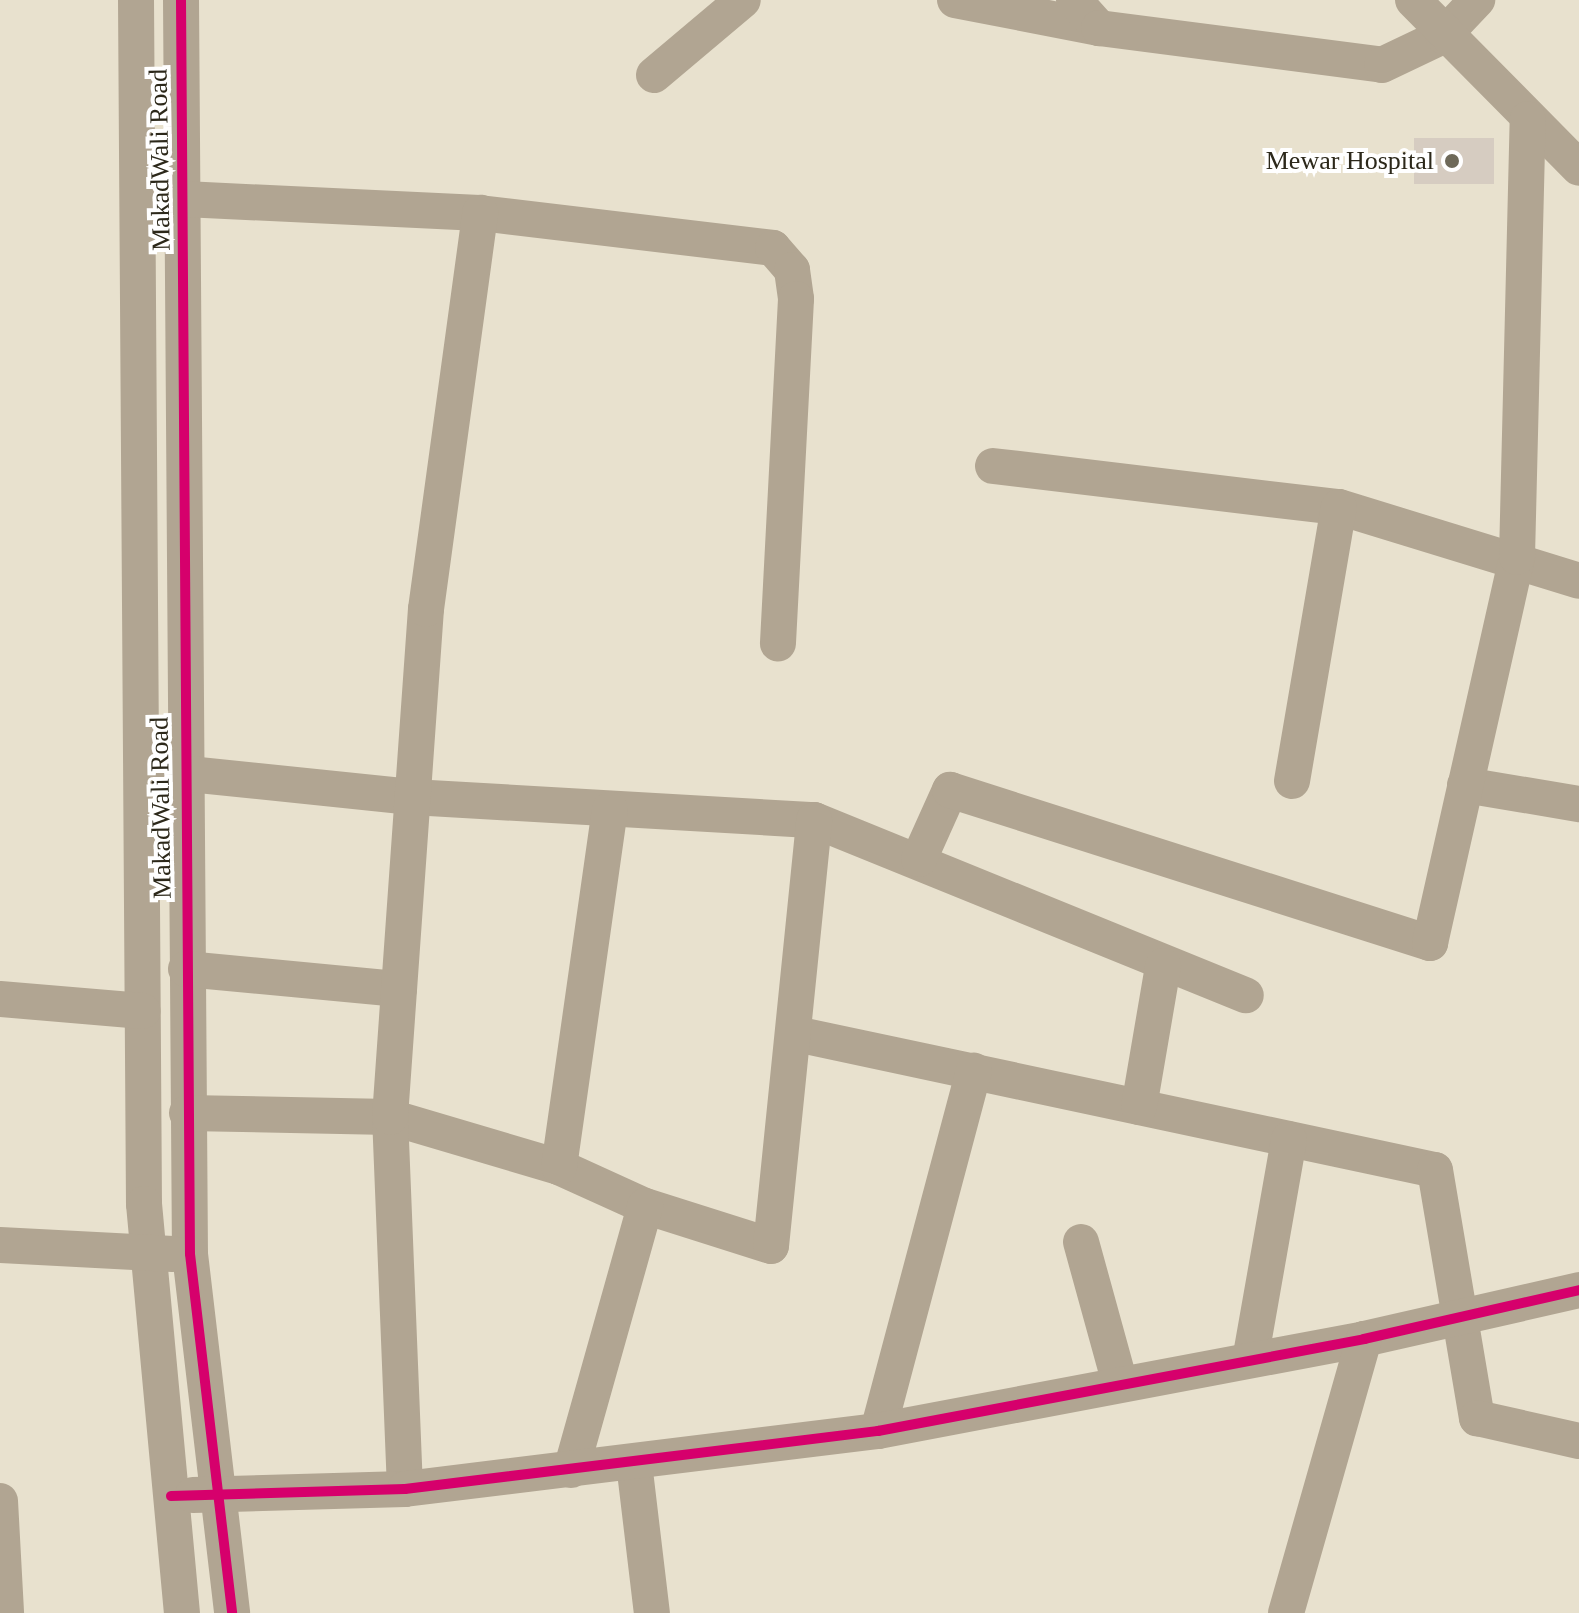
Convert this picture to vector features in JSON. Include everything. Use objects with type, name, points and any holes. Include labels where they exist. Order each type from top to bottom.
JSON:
[{"type":"street","points":[[654,75],[743,0]]},
{"type":"street","points":[[955,0],[1099,28],[1382,65],[1443,36],[1477,0]]},
{"type":"street","points":[[1074,0],[1099,28]]},
{"type":"street","points":[[1413,0],[1443,36],[1579,168]]},
{"type":"street","points":[[182,1613],[148,1255],[142,1011],[136,5],[189,2]]},
{"type":"street","name":"MakadWali Road","points":[[189,2],[184,199],[182,771],[190,1254],[232,1613]]},
{"type":"street","points":[[919,859],[950,790],[1430,943],[1517,557],[1528,119]]},
{"type":"street","points":[[184,199],[480,213],[754,242],[785,258],[796,299],[778,644]]},
{"type":"street","points":[[405,1489],[390,1117],[426,609],[480,213]]},
{"type":"street","points":[[993,466],[1339,507],[1517,557],[1579,581]]},
{"type":"street","points":[[1292,781],[1339,507]]},
{"type":"street","points":[[140,771],[182,771],[412,797],[814,820],[919,859],[1163,966],[1246,995]]},
{"type":"street","points":[[1465,785],[1579,804]]},
{"type":"street","points":[[559,1167],[610,810]]},
{"type":"street","points":[[187,1113],[390,1117],[559,1167],[645,1206],[771,1246],[796,1034],[814,820]]},
{"type":"street","points":[[1139,1107],[1163,966]]},
{"type":"street","points":[[186,969],[399,989]]},
{"type":"street","points":[[0,999],[142,1011]]},
{"type":"street","points":[[796,1034],[1435,1170],[1456,1315],[1477,1418],[1579,1441]]},
{"type":"street","points":[[878,1431],[974,1071]]},
{"type":"street","points":[[1251,1355],[1289,1139]]},
{"type":"street","points":[[571,1470],[645,1206]]},
{"type":"street","points":[[1081,1242],[1120,1384]]},
{"type":"street","points":[[0,1245],[148,1255],[190,1254]]},
{"type":"street","points":[[171,1496],[405,1489],[878,1431],[1251,1355],[1364,1339],[1456,1315],[1579,1290]]},
{"type":"street","points":[[1286,1613],[1364,1339]]},
{"type":"street","points":[[634,1463],[652,1613]]},
{"type":"street","points":[[0,1501],[6,1613]]},
{"type":"building","points":[[1414,138],[1494,138],[1494,184],[1414,184]]},
{"type":"cycle path","points":[[181,0],[190,1254],[232,1613]]},
{"type":"cycle path","points":[[171,1496],[405,1489],[878,1431],[1364,1339],[1579,1290]]},
{"type":"place","name":"Mewar Hospital","points":[[1452,161]]}]
